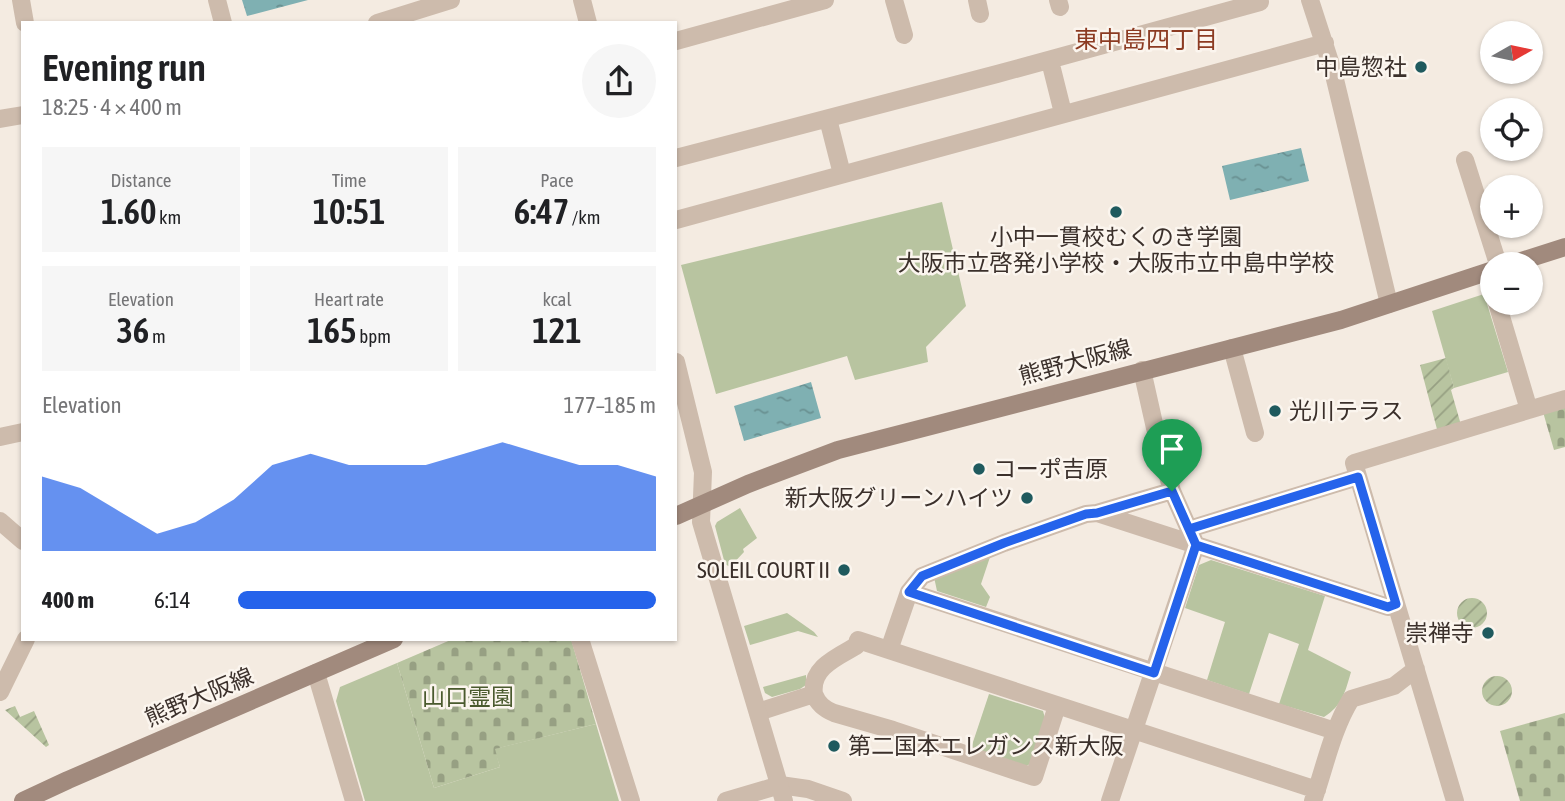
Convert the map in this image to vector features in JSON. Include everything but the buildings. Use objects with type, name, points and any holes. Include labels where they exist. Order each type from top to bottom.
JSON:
[{"type":"main road","points":[[1543,254],[1565,247]]},
{"type":"main road","name":"熊野大阪線","points":[[677,516],[702,503],[838,450],[1341,320],[1480,277]]},
{"type":"main road","name":"熊野大阪線","points":[[23,801],[387,641]]},
{"type":"street","points":[[21,0],[25,21]]},
{"type":"street","points":[[217,0],[222,21]]},
{"type":"street","points":[[384,21],[452,0]]},
{"type":"street","points":[[582,0],[587,21]]},
{"type":"street","points":[[677,41],[762,8],[825,0]]},
{"type":"street","points":[[894,0],[904,35]]},
{"type":"street","points":[[1310,0],[1325,43],[1390,304]]},
{"type":"street","points":[[677,158],[1050,61],[1261,2]]},
{"type":"street","points":[[677,220],[1325,43]]},
{"type":"street","points":[[1050,61],[1063,113]]},
{"type":"street","points":[[0,119],[21,115]]},
{"type":"street","points":[[828,120],[842,174]]},
{"type":"street","points":[[1465,160],[1488,252]]},
{"type":"street","points":[[1501,315],[1529,410]]},
{"type":"street","points":[[1232,348],[1255,433]]},
{"type":"street","points":[[677,366],[703,472],[701,522],[782,793]]},
{"type":"street","points":[[1110,801],[1154,673],[1192,537],[1172,491],[1142,370]]},
{"type":"street","points":[[1455,801],[1354,463],[1565,399]]},
{"type":"street","points":[[0,437],[21,432]]},
{"type":"street","points":[[1192,537],[1358,477]]},
{"type":"street","points":[[889,650],[909,592],[922,576],[1086,514],[1172,491]]},
{"type":"street","points":[[1097,513],[1192,537],[1388,607],[1396,604]]},
{"type":"street","points":[[0,520],[21,539]]},
{"type":"street","points":[[909,592],[1335,731]]},
{"type":"street","points":[[1057,706],[1034,777],[834,713],[818,703],[814,694],[814,681],[825,664],[856,646],[858,640],[1134,731],[1315,796],[1335,731],[1351,699],[1394,686],[1416,669]]},
{"type":"street","points":[[0,692],[25,641]]},
{"type":"street","points":[[581,641],[631,801]]},
{"type":"street","points":[[316,673],[354,801]]},
{"type":"street","points":[[758,712],[814,694]]},
{"type":"street","points":[[726,801],[808,789],[843,801]]},
{"type":"green space","points":[[942,202],[966,306],[926,347],[928,362],[855,380],[847,356],[716,394],[681,265]]},
{"type":"green space","points":[[1480,295],[1480,315],[1490,315],[1508,372],[1454,388],[1432,311]]},
{"type":"green space","points":[[1446,358],[1454,388],[1451,390],[1461,425],[1438,433],[1420,365]]},
{"type":"green space","points":[[1565,407],[1565,447],[1554,450],[1543,412]]},
{"type":"green space","points":[[740,508],[757,538],[743,549],[744,552],[730,567],[725,564],[715,526]]},
{"type":"green space","points":[[991,554],[981,584],[990,597],[986,607],[937,591],[934,577]]},
{"type":"green space","points":[[1211,560],[1325,596],[1308,650],[1351,672],[1342,698],[1324,717],[1279,704],[1299,644],[1269,633],[1249,694],[1207,680],[1225,622],[1185,608],[1199,565]]},
{"type":"green space","points":[[1472,598],[1483,602],[1487,613],[1483,624],[1472,628],[1461,624],[1457,613],[1461,602]]},
{"type":"green space","points":[[787,613],[818,637],[798,631],[750,645],[744,626]]},
{"type":"green space","name":"山口霊園","points":[[448,641],[572,641],[596,724],[495,749],[500,767],[434,788],[397,663]]},
{"type":"green space","points":[[397,663],[434,788],[500,767],[494,749],[596,724],[619,801],[365,801],[336,701],[340,687]]},
{"type":"green space","points":[[806,675],[806,685],[800,689],[772,697],[765,693],[763,687]]},
{"type":"green space","points":[[1497,676],[1508,680],[1512,691],[1508,702],[1497,706],[1486,702],[1482,691],[1486,680]]},
{"type":"green space","points":[[989,694],[1043,711],[1045,718],[1030,764],[1023,768],[970,751]]},
{"type":"green space","points":[[15,706],[20,717],[34,711],[49,745],[46,747],[5,710]]},
{"type":"green space","points":[[1565,713],[1565,801],[1520,801],[1500,731]]},
{"type":"water","points":[[242,0],[308,0],[247,16]]},
{"type":"water","points":[[1301,148],[1309,181],[1230,200],[1222,166]]},
{"type":"water","points":[[811,382],[821,418],[744,441],[734,406]]},
{"type":"place","name":"中島惣社","points":[[1421,67]]},
{"type":"place","name":"小中一貫校むくのき学園 大阪市立啓発小学校・大阪市立中島中学校","points":[[1116,212]]},
{"type":"place","name":"光川テラス","points":[[1275,411]]},
{"type":"place","name":"コーポ吉原","points":[[979,469]]},
{"type":"place","name":"新大阪グリーンハイツ","points":[[1027,498]]},
{"type":"place","name":"SOLEIL COURT II","points":[[844,570]]},
{"type":"place","name":"崇禅寺","points":[[1488,633]]},
{"type":"place","name":"第二国本エレガンス新大阪","points":[[834,746]]},
{"type":"district","name":"東中島四丁目","points":[[1146,40]]},
{"type":"route","points":[[1172,491],[1086,514],[1004,543],[922,576],[909,592],[1154,673],[1196,545],[1189,529],[1358,477],[1396,604],[1388,607],[1196,545],[1172,491]]}]
